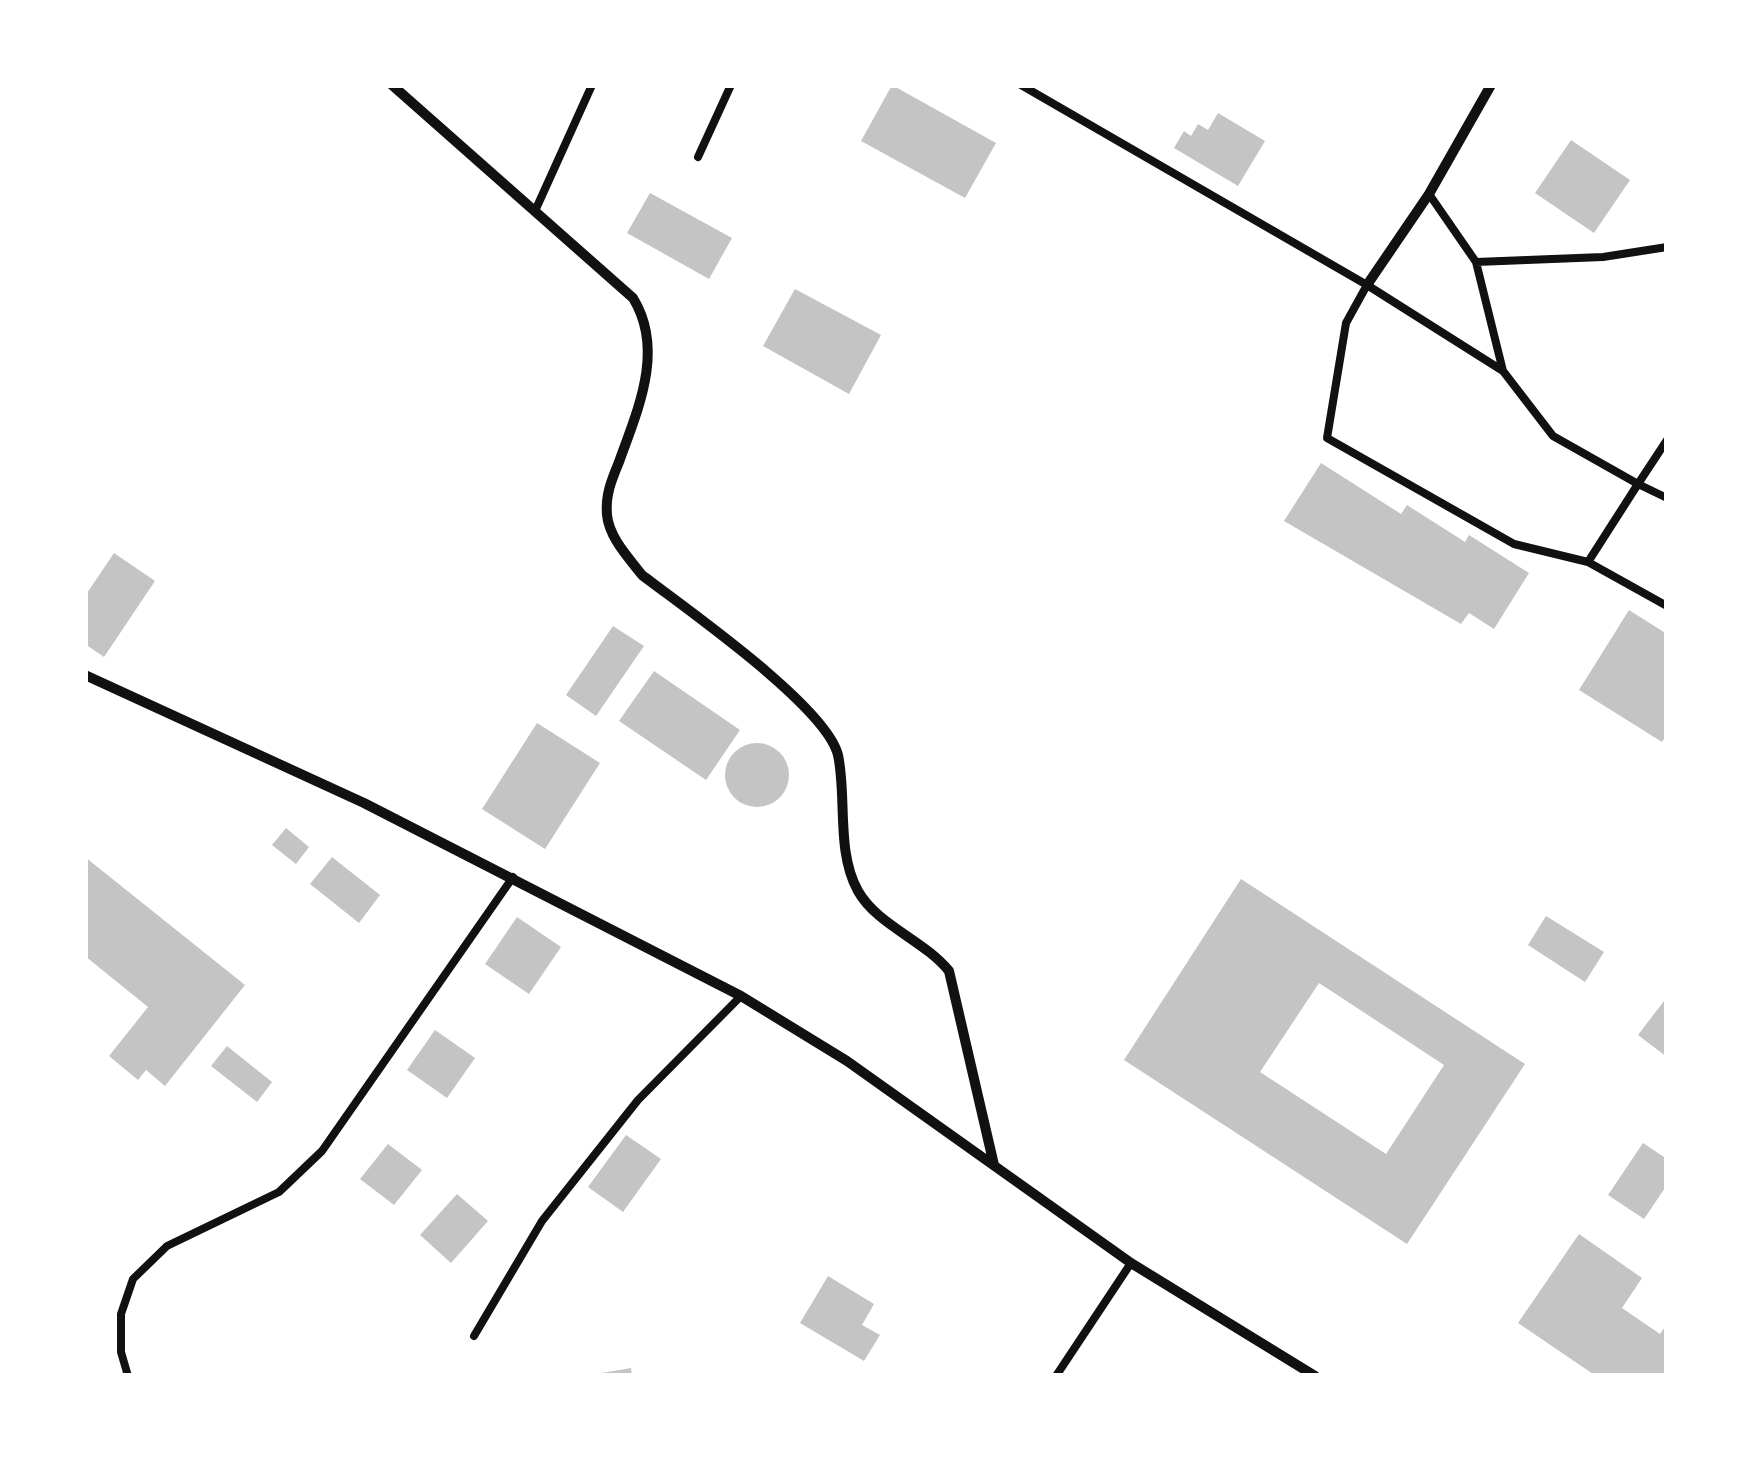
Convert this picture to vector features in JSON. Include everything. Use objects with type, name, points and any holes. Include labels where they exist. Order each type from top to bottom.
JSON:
[{"type":"street","points":[[392,85],[633,298],[644,316],[648,360],[638,410],[607,492],[607,518],[620,547],[642,574],[812,712],[837,749],[848,862],[858,890],[874,910],[932,950],[949,971],[958,992],[994,1166]]},
{"type":"street","points":[[1368,286],[1429,194],[1491,85]]},
{"type":"street","points":[[85,675],[232,740],[513,877],[741,996],[847,1061],[1131,1264],[1315,1376]]},
{"type":"lane","points":[[535,211],[592,85]]},
{"type":"lane","points":[[698,158],[730,85]]},
{"type":"lane","points":[[1021,85],[1368,286],[1503,371],[1553,436],[1667,498]]},
{"type":"lane","points":[[1429,194],[1476,262],[1503,371]]},
{"type":"lane","points":[[1476,262],[1603,256],[1667,246]]},
{"type":"lane","points":[[1368,286],[1346,323],[1328,438],[1514,544],[1588,562],[1667,606]]},
{"type":"lane","points":[[1588,562],[1667,440]]},
{"type":"lane","points":[[128,1376],[121,1352],[120,1314],[133,1279],[167,1246],[278,1192],[322,1151],[513,877]]},
{"type":"lane","points":[[474,1336],[505,1277],[554,1206],[638,1100],[741,996]]},
{"type":"lane","points":[[1056,1376],[1131,1264]]},
{"type":"building","points":[[892,85],[996,143],[965,198],[861,141]]},
{"type":"building","points":[[1218,113],[1265,141],[1238,186],[1174,148],[1184,131],[1191,136],[1198,124],[1208,130]]},
{"type":"building","points":[[1571,140],[1630,180],[1594,233],[1535,193]]},
{"type":"building","points":[[650,193],[732,238],[709,279],[627,233]]},
{"type":"building","points":[[795,289],[881,335],[849,394],[763,346]]},
{"type":"building","points":[[1321,463],[1401,514],[1407,505],[1465,542],[1469,535],[1529,573],[1494,629],[1469,613],[1461,624],[1284,521]]},
{"type":"building","points":[[114,553],[155,581],[104,657],[85,644],[85,596]]},
{"type":"building","points":[[1629,610],[1667,634],[1667,735],[1662,742],[1579,690]]},
{"type":"building","points":[[613,626],[644,646],[596,716],[566,695]]},
{"type":"building","points":[[654,671],[740,730],[706,780],[619,721]]},
{"type":"building","points":[[537,723],[600,763],[545,849],[482,809]]},
{"type":"building","points":[[757,743],[780,752],[789,775],[780,798],[757,807],[734,798],[725,775],[734,752]]},
{"type":"building","points":[[286,828],[309,847],[296,864],[272,845]]},
{"type":"building","points":[[85,857],[245,985],[165,1086],[146,1070],[138,1080],[109,1056],[148,1007],[85,956]]},
{"type":"building","points":[[332,857],[380,895],[359,923],[310,884]]},
{"type":"building","points":[[1241,879],[1525,1064],[1407,1244],[1124,1060]],"holes":[[[1319,983],[1444,1065],[1386,1154],[1260,1072]]]},
{"type":"building","points":[[1546,916],[1604,952],[1585,982],[1528,945]]},
{"type":"building","points":[[517,917],[561,947],[529,994],[485,964]]},
{"type":"building","points":[[1667,997],[1667,1057],[1638,1035]]},
{"type":"building","points":[[435,1030],[475,1058],[447,1098],[407,1070]]},
{"type":"building","points":[[227,1046],[272,1082],[257,1102],[211,1066]]},
{"type":"building","points":[[626,1135],[661,1159],[623,1212],[588,1187]]},
{"type":"building","points":[[1643,1143],[1667,1159],[1667,1185],[1644,1219],[1608,1195]]},
{"type":"building","points":[[388,1144],[422,1170],[394,1205],[360,1179]]},
{"type":"building","points":[[457,1194],[488,1221],[451,1263],[420,1235]]},
{"type":"building","points":[[1579,1234],[1642,1278],[1622,1308],[1660,1334],[1667,1324],[1667,1376],[1596,1376],[1518,1323]]},
{"type":"building","points":[[828,1276],[874,1304],[862,1325],[880,1335],[864,1361],[800,1323]]},
{"type":"building","points":[[631,1368],[632,1376],[596,1376],[596,1374]]}]
